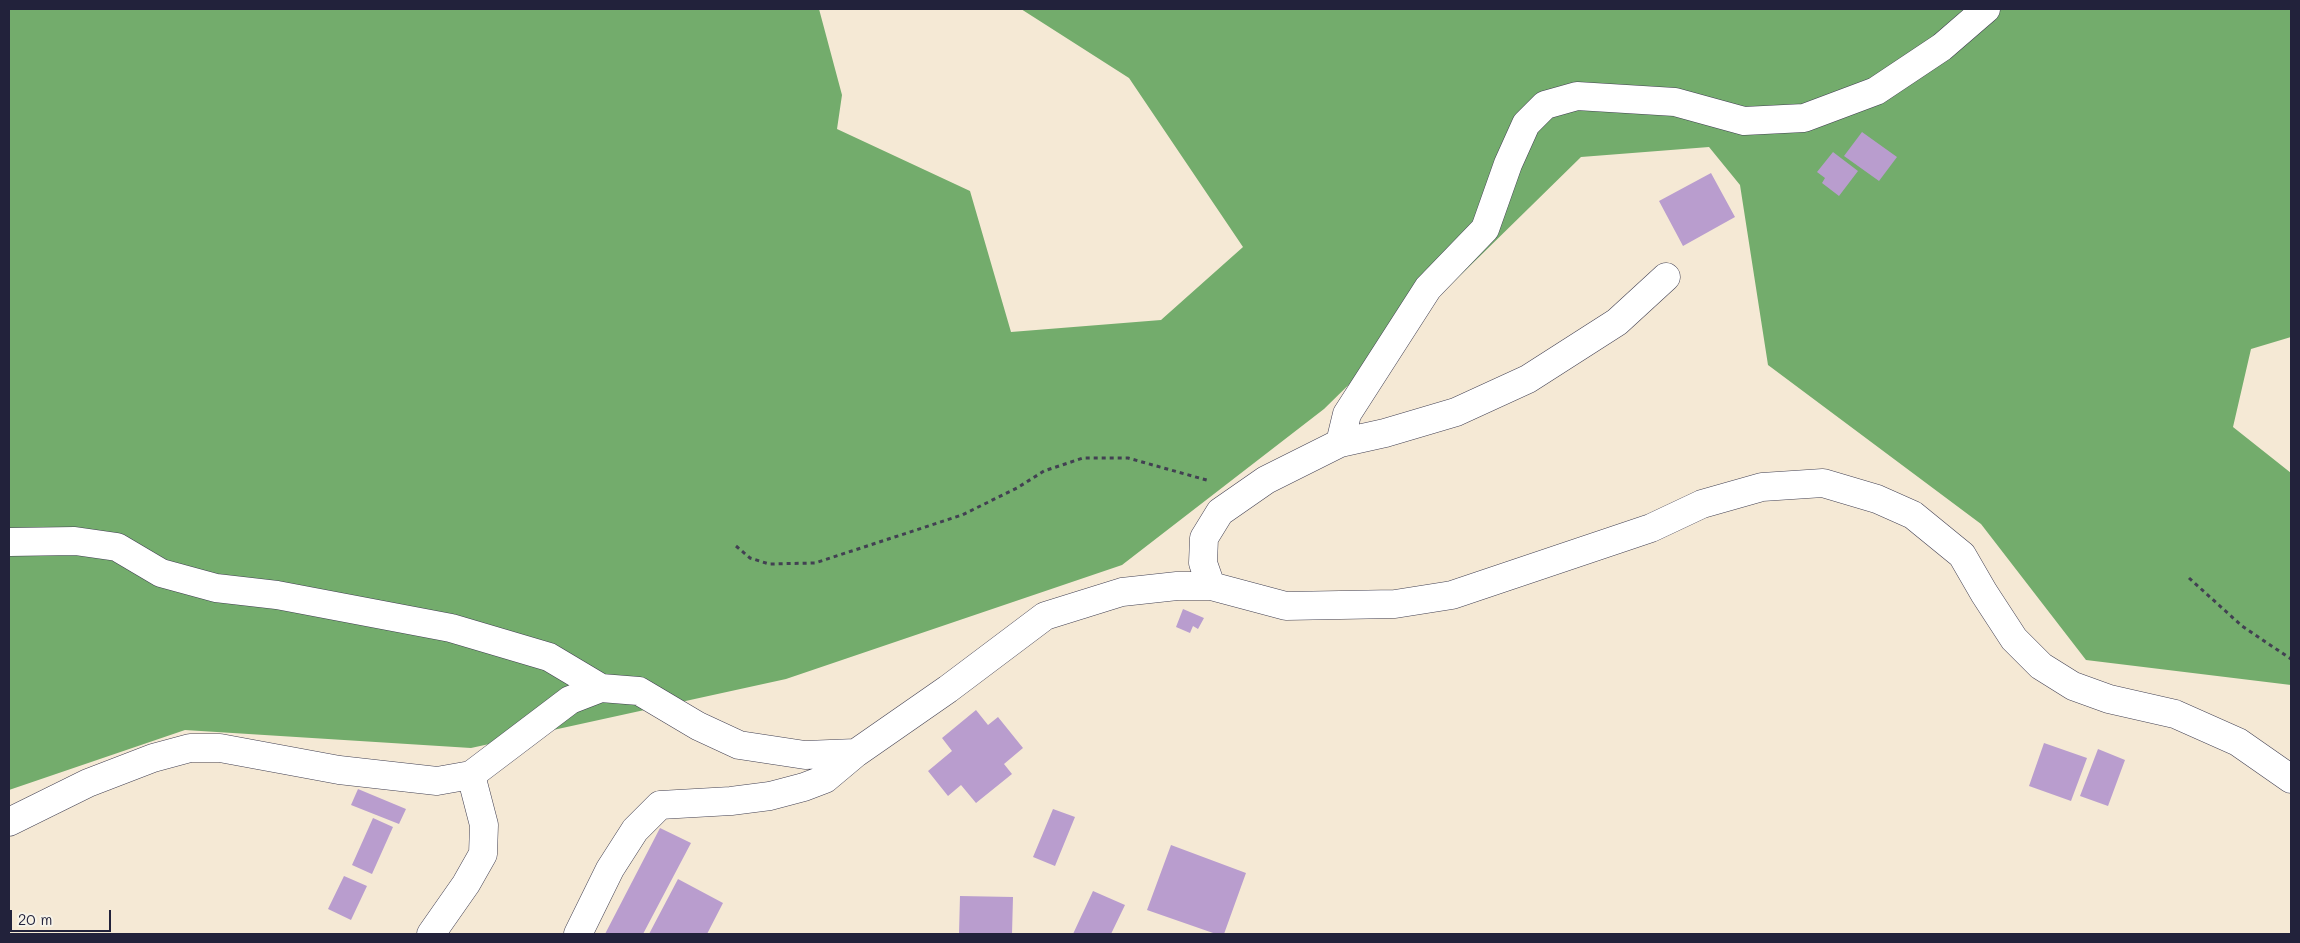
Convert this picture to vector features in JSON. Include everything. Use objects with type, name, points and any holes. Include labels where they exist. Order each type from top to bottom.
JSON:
[{"type":"street","points":[[1340,443],[1347,414],[1428,288],[1485,229],[1508,164],[1526,124],[1546,105],[1577,96],[1675,102],[1744,121],[1804,118],[1876,91],[1942,48],[1986,9]]},
{"type":"street","points":[[1211,586],[1203,562],[1204,538],[1220,512],[1266,480],[1340,443],[1385,433],[1456,412],[1528,379],[1617,322],[1666,277]]},
{"type":"street","points":[[578,934],[610,869],[635,830],[660,805],[731,801],[770,796],[825,779],[856,753],[933,700],[1045,616],[1122,592],[1177,586],[1211,586],[1286,606],[1396,604],[1452,595],[1651,528],[1702,504],[1762,486],[1823,483],[1877,499],[1913,515],[1962,555],[1984,594],[2014,638],[2041,666],[2073,686],[2109,699],[2175,714],[2238,742],[2291,780]]},
{"type":"street","points":[[9,542],[76,541],[117,547],[161,573],[216,588],[277,595],[451,628],[549,657],[601,688]]},
{"type":"street","points":[[9,822],[88,783],[153,758],[190,748],[220,748],[330,768],[437,782],[471,775],[496,758],[570,700],[601,688],[640,691],[698,726],[739,746],[804,755],[856,753]]},
{"type":"street","points":[[431,934],[466,884],[483,854],[484,825],[471,775]]},
{"type":"path","points":[[736,546],[750,558],[769,564],[815,562],[962,515],[1016,488],[1044,471],[1083,458],[1128,458],[1249,492]]},
{"type":"path","points":[[2189,578],[2242,626],[2291,659]]},
{"type":"green space","points":[[9,9],[819,9],[842,95],[837,129],[970,191],[1011,332],[1161,320],[1243,247],[1129,78],[1021,9],[2291,9],[2291,337],[2251,349],[2233,427],[2291,473],[2291,685],[2086,660],[1981,524],[1768,365],[1740,185],[1709,147],[1581,157],[1324,409],[1122,565],[786,679],[471,748],[185,730],[9,790]]},
{"type":"building","points":[[1862,132],[1897,157],[1879,181],[1844,156]]},
{"type":"building","points":[[1833,152],[1858,171],[1839,196],[1822,183],[1825,178],[1817,172]]},
{"type":"building","points":[[1711,173],[1735,217],[1683,246],[1659,201]]},
{"type":"building","points":[[1183,609],[1204,618],[1198,629],[1193,626],[1190,633],[1176,627]]},
{"type":"building","points":[[976,710],[988,725],[998,717],[1023,748],[1004,764],[1012,774],[976,803],[961,785],[948,796],[928,771],[952,751],[942,738]]},
{"type":"building","points":[[2044,743],[2087,758],[2071,801],[2029,786]]},
{"type":"building","points":[[2098,749],[2125,760],[2108,806],[2080,796]]},
{"type":"building","points":[[358,789],[406,809],[399,824],[351,805]]},
{"type":"building","points":[[1053,809],[1075,817],[1055,866],[1033,857]]},
{"type":"building","points":[[373,818],[393,827],[372,874],[352,865]]},
{"type":"building","points":[[660,828],[691,843],[643,934],[605,934]]},
{"type":"building","points":[[1171,845],[1246,873],[1224,934],[1216,934],[1147,910]]},
{"type":"building","points":[[344,876],[367,886],[351,920],[328,909]]},
{"type":"building","points":[[678,879],[723,903],[707,934],[649,934]]},
{"type":"building","points":[[1093,891],[1125,905],[1111,934],[1073,934]]},
{"type":"building","points":[[960,896],[1013,897],[1012,934],[959,934]]}]
